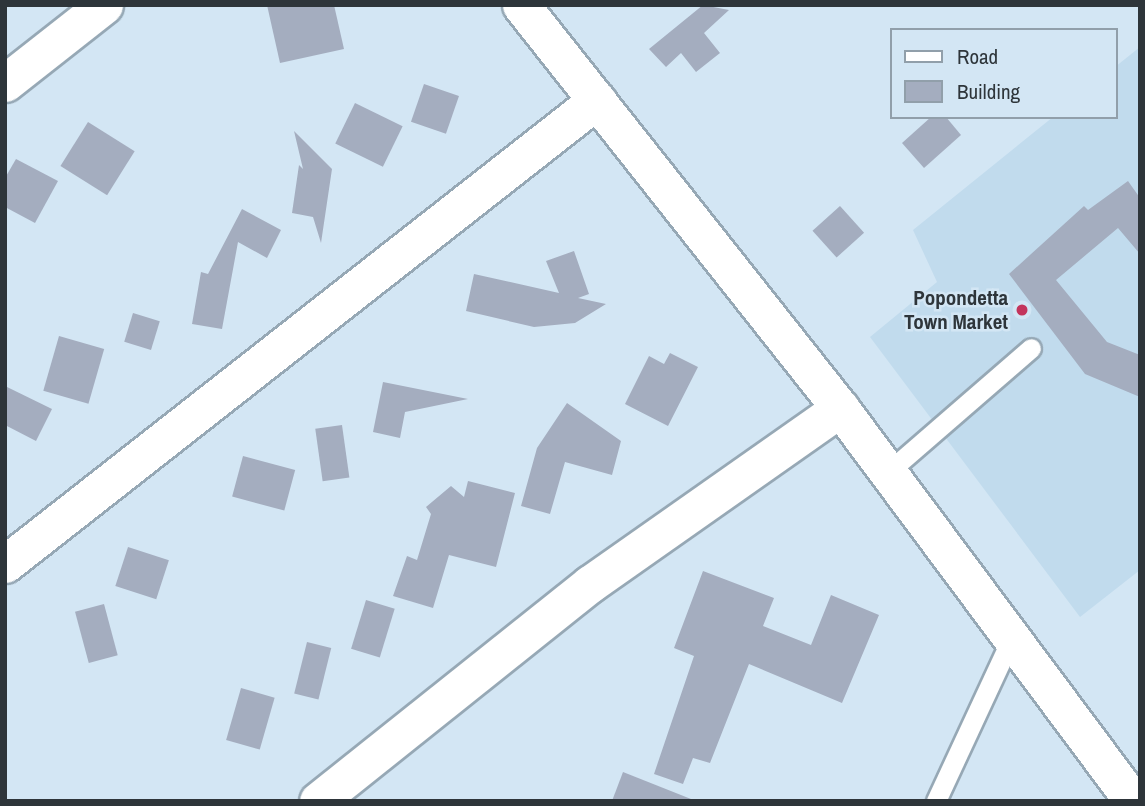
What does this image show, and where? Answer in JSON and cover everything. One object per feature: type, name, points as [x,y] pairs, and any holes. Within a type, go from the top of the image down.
[{"type":"street","points":[[5,83],[104,5]]},
{"type":"street","points":[[539,11],[597,100],[840,408],[1133,801]]},
{"type":"street","points":[[5,564],[597,100]]},
{"type":"street","points":[[318,801],[590,584],[840,408]]},
{"type":"lane","points":[[888,472],[1031,348]]},
{"type":"lane","points":[[936,801],[1012,637]]},
{"type":"shaded area","name":"Popondetta Town Market","points":[[1140,47],[1140,570],[1080,617],[870,337],[937,282],[913,230],[1051,119],[1117,119],[1117,65]]},
{"type":"building","points":[[267,5],[334,5],[344,49],[280,63]]},
{"type":"building","points":[[703,5],[729,10],[704,33],[720,53],[696,72],[681,53],[666,67],[649,49]]},
{"type":"building","points":[[424,84],[459,96],[446,134],[411,122]]},
{"type":"building","points":[[355,103],[403,126],[383,167],[335,143]]},
{"type":"building","points":[[929,119],[948,119],[961,135],[924,168],[902,143]]},
{"type":"building","points":[[88,122],[135,151],[107,195],[60,166]]},
{"type":"building","points":[[294,131],[332,169],[321,243],[313,217],[292,213],[299,165],[303,169]]},
{"type":"building","points":[[16,159],[58,181],[35,223],[5,207],[5,178]]},
{"type":"building","points":[[1128,181],[1140,198],[1140,254],[1118,228],[1056,280],[1107,342],[1140,355],[1140,397],[1085,374],[1009,274],[1084,206],[1088,210]]},
{"type":"building","points":[[840,206],[864,233],[837,258],[813,231]]},
{"type":"building","points":[[242,209],[281,230],[267,258],[238,242],[222,329],[192,324],[201,272],[208,274]]},
{"type":"building","points":[[574,251],[589,294],[578,298],[606,304],[575,323],[534,327],[466,311],[474,274],[559,293],[546,261]]},
{"type":"building","points":[[133,313],[160,321],[151,350],[124,342]]},
{"type":"building","points":[[59,336],[104,349],[88,404],[43,391]]},
{"type":"building","points":[[670,353],[698,367],[668,426],[625,404],[649,356],[664,364]]},
{"type":"building","points":[[383,382],[468,399],[405,412],[400,438],[373,432]]},
{"type":"building","points":[[5,386],[52,409],[36,441],[5,425]]},
{"type":"building","points":[[567,403],[621,441],[612,475],[565,462],[550,514],[521,506],[537,448]]},
{"type":"building","points":[[342,425],[349,477],[323,481],[315,429]]},
{"type":"building","points":[[243,456],[295,470],[284,511],[232,497]]},
{"type":"building","points":[[468,481],[515,493],[496,567],[449,555],[433,608],[393,596],[407,556],[417,560],[431,514],[426,507],[451,486],[464,497]]},
{"type":"building","points":[[128,547],[169,560],[156,599],[115,586]]},
{"type":"building","points":[[703,571],[774,598],[763,626],[811,645],[831,595],[879,615],[842,703],[749,664],[710,763],[693,758],[683,784],[654,774],[694,656],[674,648]]},
{"type":"building","points":[[366,600],[395,609],[380,658],[351,649]]},
{"type":"building","points":[[104,604],[118,655],[89,663],[75,612]]},
{"type":"building","points":[[307,642],[331,648],[318,699],[294,693]]},
{"type":"building","points":[[241,688],[275,698],[260,750],[226,740]]},
{"type":"building","points":[[623,772],[691,799],[691,801],[612,801]]},
{"type":"place","name":"Popondetta Town Market","points":[[1022,310]]}]
